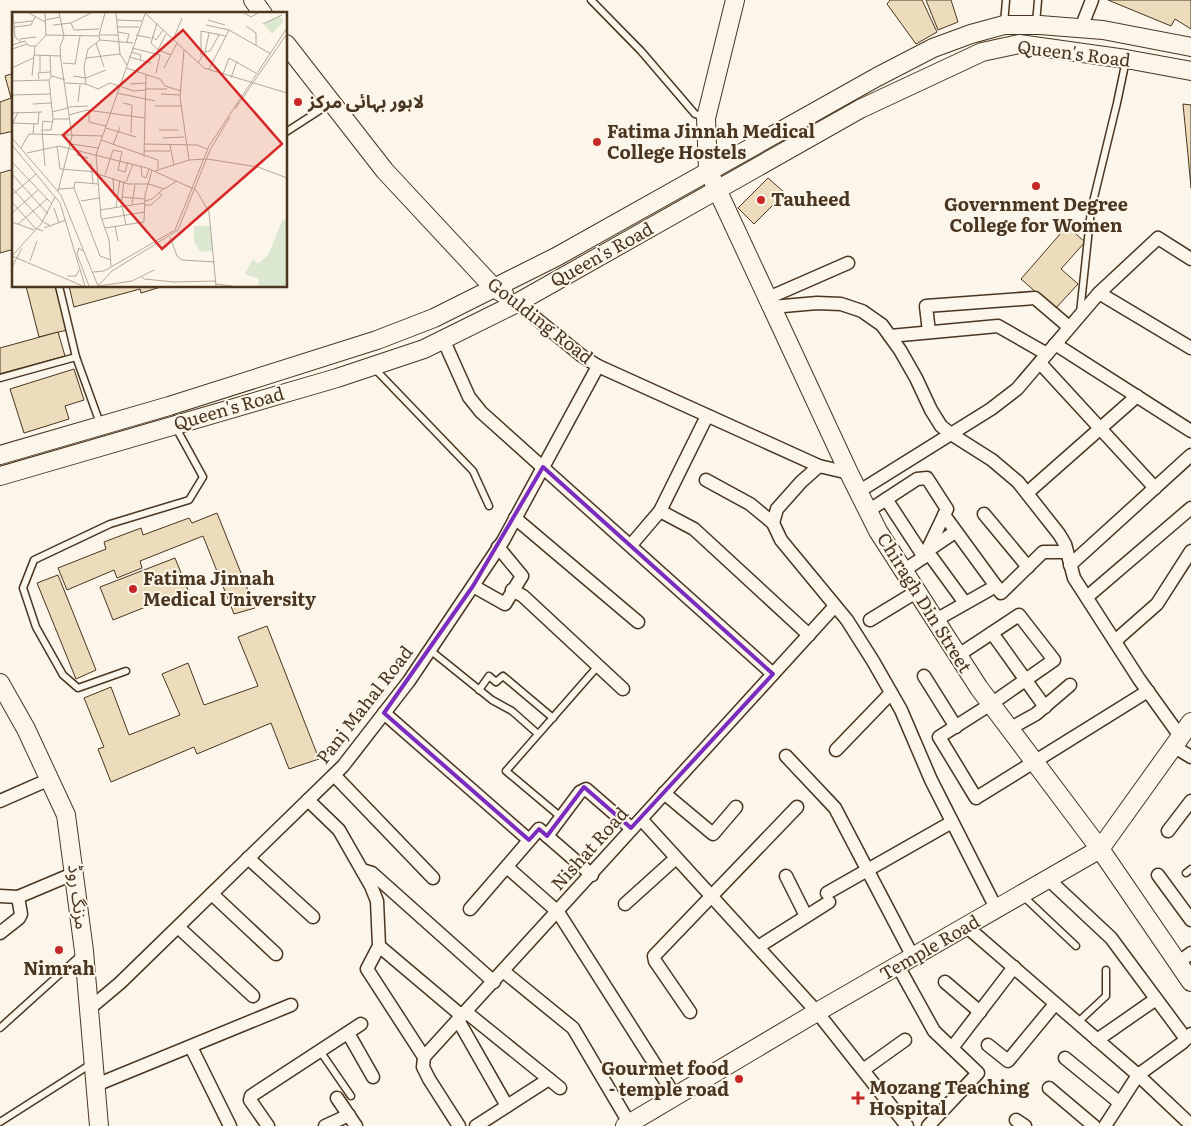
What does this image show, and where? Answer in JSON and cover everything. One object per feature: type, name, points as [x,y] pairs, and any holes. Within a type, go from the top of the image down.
[{"type":"main road","points":[[252,0],[261,12]]},
{"type":"main road","points":[[708,170],[706,118],[735,0]]},
{"type":"main road","name":"Queen's Road","points":[[0,455],[169,406],[377,340],[434,318],[556,257],[708,170],[877,77],[933,48],[972,34],[1004,25],[1036,25],[1103,30],[1191,47]]},
{"type":"main road","name":"Queen's Road","points":[[0,476],[337,378],[424,349],[517,303],[860,109],[982,52],[1018,44],[1126,59],[1191,71]]},
{"type":"main road","name":"Goulding Road","points":[[288,47],[385,171],[494,288],[517,303]]},
{"type":"main road","name":"Chiragh Din Street","points":[[708,170],[849,473],[878,531],[934,621],[991,704],[1184,958],[1191,982]]},
{"type":"main road","name":"مزنگ روڈ","points":[[0,683],[26,729],[66,815],[84,951],[96,1085],[96,1125]]},
{"type":"main road","name":"Temple Road","points":[[629,1125],[817,1012],[1100,849],[1191,722]]},
{"type":"street","points":[[1081,28],[1092,0]]},
{"type":"street","points":[[858,492],[998,404],[1017,389],[1099,293],[1158,238],[1191,259]]},
{"type":"street","points":[[770,302],[848,263]]},
{"type":"street","points":[[1099,293],[1191,348]]},
{"type":"street","points":[[929,332],[926,306],[1035,298],[1069,327]]},
{"type":"street","points":[[770,302],[841,304],[862,311],[882,325],[916,378],[941,426],[992,460],[1018,482],[1059,534],[1065,544],[1074,578],[1148,691],[1176,741],[1191,757]]},
{"type":"street","name":"Goulding Road","points":[[517,303],[582,356],[598,366],[819,466],[849,473]]},
{"type":"street","points":[[890,336],[998,326],[1043,358],[1100,429],[1155,488]]},
{"type":"street","points":[[443,339],[469,397],[481,412],[773,674]]},
{"type":"street","points":[[1055,344],[1191,432]]},
{"type":"street","name":"Panj Mahal Road","points":[[89,1009],[120,983],[343,766],[409,681],[498,547],[598,366]]},
{"type":"street","points":[[1027,494],[1137,396]]},
{"type":"street","points":[[630,545],[660,511],[707,416]]},
{"type":"street","points":[[1070,566],[1191,455]]},
{"type":"street","points":[[773,523],[777,509],[801,482],[819,466]]},
{"type":"street","points":[[868,511],[917,479],[927,478],[947,509],[925,554]]},
{"type":"street","points":[[706,480],[750,504],[773,523],[781,540],[847,620],[901,710],[931,780],[997,910]]},
{"type":"street","points":[[886,499],[925,554],[966,603]]},
{"type":"street","points":[[660,511],[694,529],[809,634]]},
{"type":"street","points":[[984,514],[1028,567]]},
{"type":"street","points":[[944,515],[1001,593],[1044,552],[1067,552]]},
{"type":"street","points":[[1087,597],[1188,515]]},
{"type":"street","points":[[515,518],[638,622]]},
{"type":"street","points":[[903,571],[955,532]]},
{"type":"street","points":[[473,586],[505,604],[522,576],[498,547]]},
{"type":"street","points":[[1115,641],[1158,604],[1191,551]]},
{"type":"street","points":[[934,621],[996,586]]},
{"type":"street","points":[[512,590],[523,596],[623,689]]},
{"type":"street","points":[[870,620],[916,592]]},
{"type":"street","name":"Nishat Road","points":[[424,1057],[592,875],[631,828],[835,606]]},
{"type":"street","points":[[957,656],[1019,615],[1054,660],[991,704],[939,737],[976,798],[1148,691]]},
{"type":"street","points":[[992,633],[1045,707]]},
{"type":"street","points":[[924,676],[956,727]]},
{"type":"street","points":[[1009,729],[1036,714],[1070,685]]},
{"type":"street","points":[[836,750],[891,693]]},
{"type":"street","points":[[384,713],[529,840]]},
{"type":"street","points":[[786,756],[834,808],[868,870],[934,1031],[978,1073],[928,1126]]},
{"type":"street","points":[[334,775],[433,878]]},
{"type":"street","points":[[0,801],[50,779]]},
{"type":"street","points":[[547,836],[580,792],[586,789],[631,828]]},
{"type":"street","points":[[664,793],[713,834],[736,808]]},
{"type":"street","points":[[308,800],[339,830],[377,901],[380,946],[367,969],[424,1057],[423,1067],[429,1079],[459,1126]]},
{"type":"street","points":[[1168,831],[1191,801]]},
{"type":"street","points":[[690,1012],[655,961],[654,956],[797,807]]},
{"type":"street","points":[[641,819],[817,1012],[907,1126]]},
{"type":"street","points":[[758,947],[806,916],[868,870],[952,822]]},
{"type":"street","points":[[470,908],[539,829],[592,875]]},
{"type":"street","points":[[248,858],[313,917]]},
{"type":"street","points":[[625,904],[676,858]]},
{"type":"street","points":[[507,867],[558,912],[675,1096]]},
{"type":"street","points":[[362,870],[372,873],[494,982]]},
{"type":"street","points":[[0,896],[18,897],[75,874]]},
{"type":"street","points":[[1158,875],[1191,920]]},
{"type":"street","points":[[786,876],[806,916]]},
{"type":"street","points":[[1048,880],[1111,938],[1156,999],[1188,1037],[1138,1075],[1105,1126]]},
{"type":"street","points":[[212,894],[276,954]]},
{"type":"street","points":[[0,933],[19,918],[21,914],[18,897]]},
{"type":"street","points":[[178,927],[253,996]]},
{"type":"street","points":[[967,927],[1138,1075],[1191,1125]]},
{"type":"street","points":[[380,946],[462,1016],[560,1088]]},
{"type":"street","points":[[952,1048],[1014,967]]},
{"type":"street","points":[[503,972],[572,1028],[629,1125]]},
{"type":"street","points":[[945,982],[980,1012]]},
{"type":"street","points":[[1097,1040],[1156,999]]},
{"type":"street","points":[[96,1085],[291,1004]]},
{"type":"street","points":[[988,1045],[1008,1061],[1056,1004]]},
{"type":"street","points":[[462,1016],[507,1106]]},
{"type":"street","points":[[268,1126],[250,1100],[251,1096],[362,1024]]},
{"type":"street","points":[[348,1033],[373,1077]]},
{"type":"street","points":[[863,1070],[905,1040]]},
{"type":"street","points":[[191,1047],[230,1126]]},
{"type":"street","points":[[1064,1058],[1120,1103]]},
{"type":"street","points":[[476,1126],[549,1079]]},
{"type":"street","points":[[1049,1088],[1094,1126]]},
{"type":"street","points":[[337,1098],[356,1126]]},
{"type":"street","points":[[325,1126],[348,1115]]},
{"type":"lane","points":[[591,0],[641,51],[695,114],[706,118]]},
{"type":"lane","points":[[1004,25],[1006,0]]},
{"type":"lane","points":[[1036,25],[1038,0]]},
{"type":"lane","points":[[1079,316],[1091,210],[1118,103],[1126,59]]},
{"type":"lane","points":[[288,131],[331,103]]},
{"type":"lane","points":[[59,288],[76,357],[101,426]]},
{"type":"lane","points":[[0,378],[76,357]]},
{"type":"lane","points":[[373,366],[473,471],[489,506]]},
{"type":"lane","points":[[126,671],[78,688],[63,675],[36,627],[23,588],[34,560],[110,524],[189,500],[203,477],[174,425]]},
{"type":"lane","points":[[430,650],[492,700],[512,711],[538,734]]},
{"type":"lane","points":[[562,818],[506,771],[598,666]]},
{"type":"lane","points":[[479,690],[489,676],[496,682],[503,676],[553,718]]},
{"type":"lane","points":[[1022,895],[1076,946]]},
{"type":"lane","points":[[0,1028],[84,951]]},
{"type":"lane","points":[[1077,1023],[1106,996],[1106,970]]},
{"type":"lane","points":[[320,1051],[351,1096]]},
{"type":"lane","points":[[0,1122],[94,1062]]},
{"type":"highlighted area","points":[[543,467],[773,674],[631,828],[584,787],[547,836],[539,829],[529,840],[384,713],[473,586]]},
{"type":"building","points":[[890,0],[922,0],[937,32],[916,44],[887,4]]},
{"type":"building","points":[[926,0],[951,0],[958,22],[938,30]]},
{"type":"building","points":[[1108,0],[1191,0],[1191,29],[1175,19],[1171,26]]},
{"type":"building","points":[[12,74],[12,131],[0,134],[0,102],[11,98],[5,76]]},
{"type":"building","points":[[1183,104],[1191,105],[1191,188],[1188,155]]},
{"type":"building","points":[[12,170],[12,250],[0,253],[0,173]]},
{"type":"building","name":"Tauheed","points":[[768,178],[785,193],[754,224],[738,208]]},
{"type":"building","points":[[1067,226],[1085,242],[1061,269],[1078,284],[1055,309],[1021,279]]},
{"type":"building","points":[[27,288],[56,288],[67,330],[39,337]]},
{"type":"building","points":[[69,288],[157,288],[141,293],[140,289],[74,307]]},
{"type":"building","points":[[58,332],[65,356],[0,374],[0,348]]},
{"type":"building","points":[[74,369],[84,400],[65,406],[69,419],[24,433],[10,389]]},
{"type":"building","points":[[217,513],[255,608],[234,614],[203,536],[140,561],[142,568],[117,578],[114,570],[67,590],[58,568],[106,549],[104,542],[141,528],[143,535],[189,518],[192,523]]},
{"type":"building","points":[[175,558],[188,590],[113,620],[100,587]]},
{"type":"building","points":[[58,575],[96,670],[76,679],[37,583]]},
{"type":"building","points":[[267,626],[319,759],[289,769],[271,723],[197,754],[194,747],[111,782],[98,749],[104,747],[84,698],[111,687],[129,735],[180,715],[162,674],[188,663],[204,705],[258,686],[238,637]]},
{"type":"place","name":"لاہور بہائی مرکز","points":[[298,102]]},
{"type":"place","name":"Fatima Jinnah Medical College Hostels","points":[[597,142]]},
{"type":"place","name":"Government Degree College for Women","points":[[1036,186]]},
{"type":"place","name":"Tauheed","points":[[761,200]]},
{"type":"place","name":"Fatima Jinnah Medical University","points":[[133,589]]},
{"type":"place","name":"Nimrah","points":[[59,950]]},
{"type":"place","name":"Gourmet food - temple road","points":[[739,1079]]},
{"type":"place","name":"Mozang Teaching Hospital","points":[[858,1098]]}]
